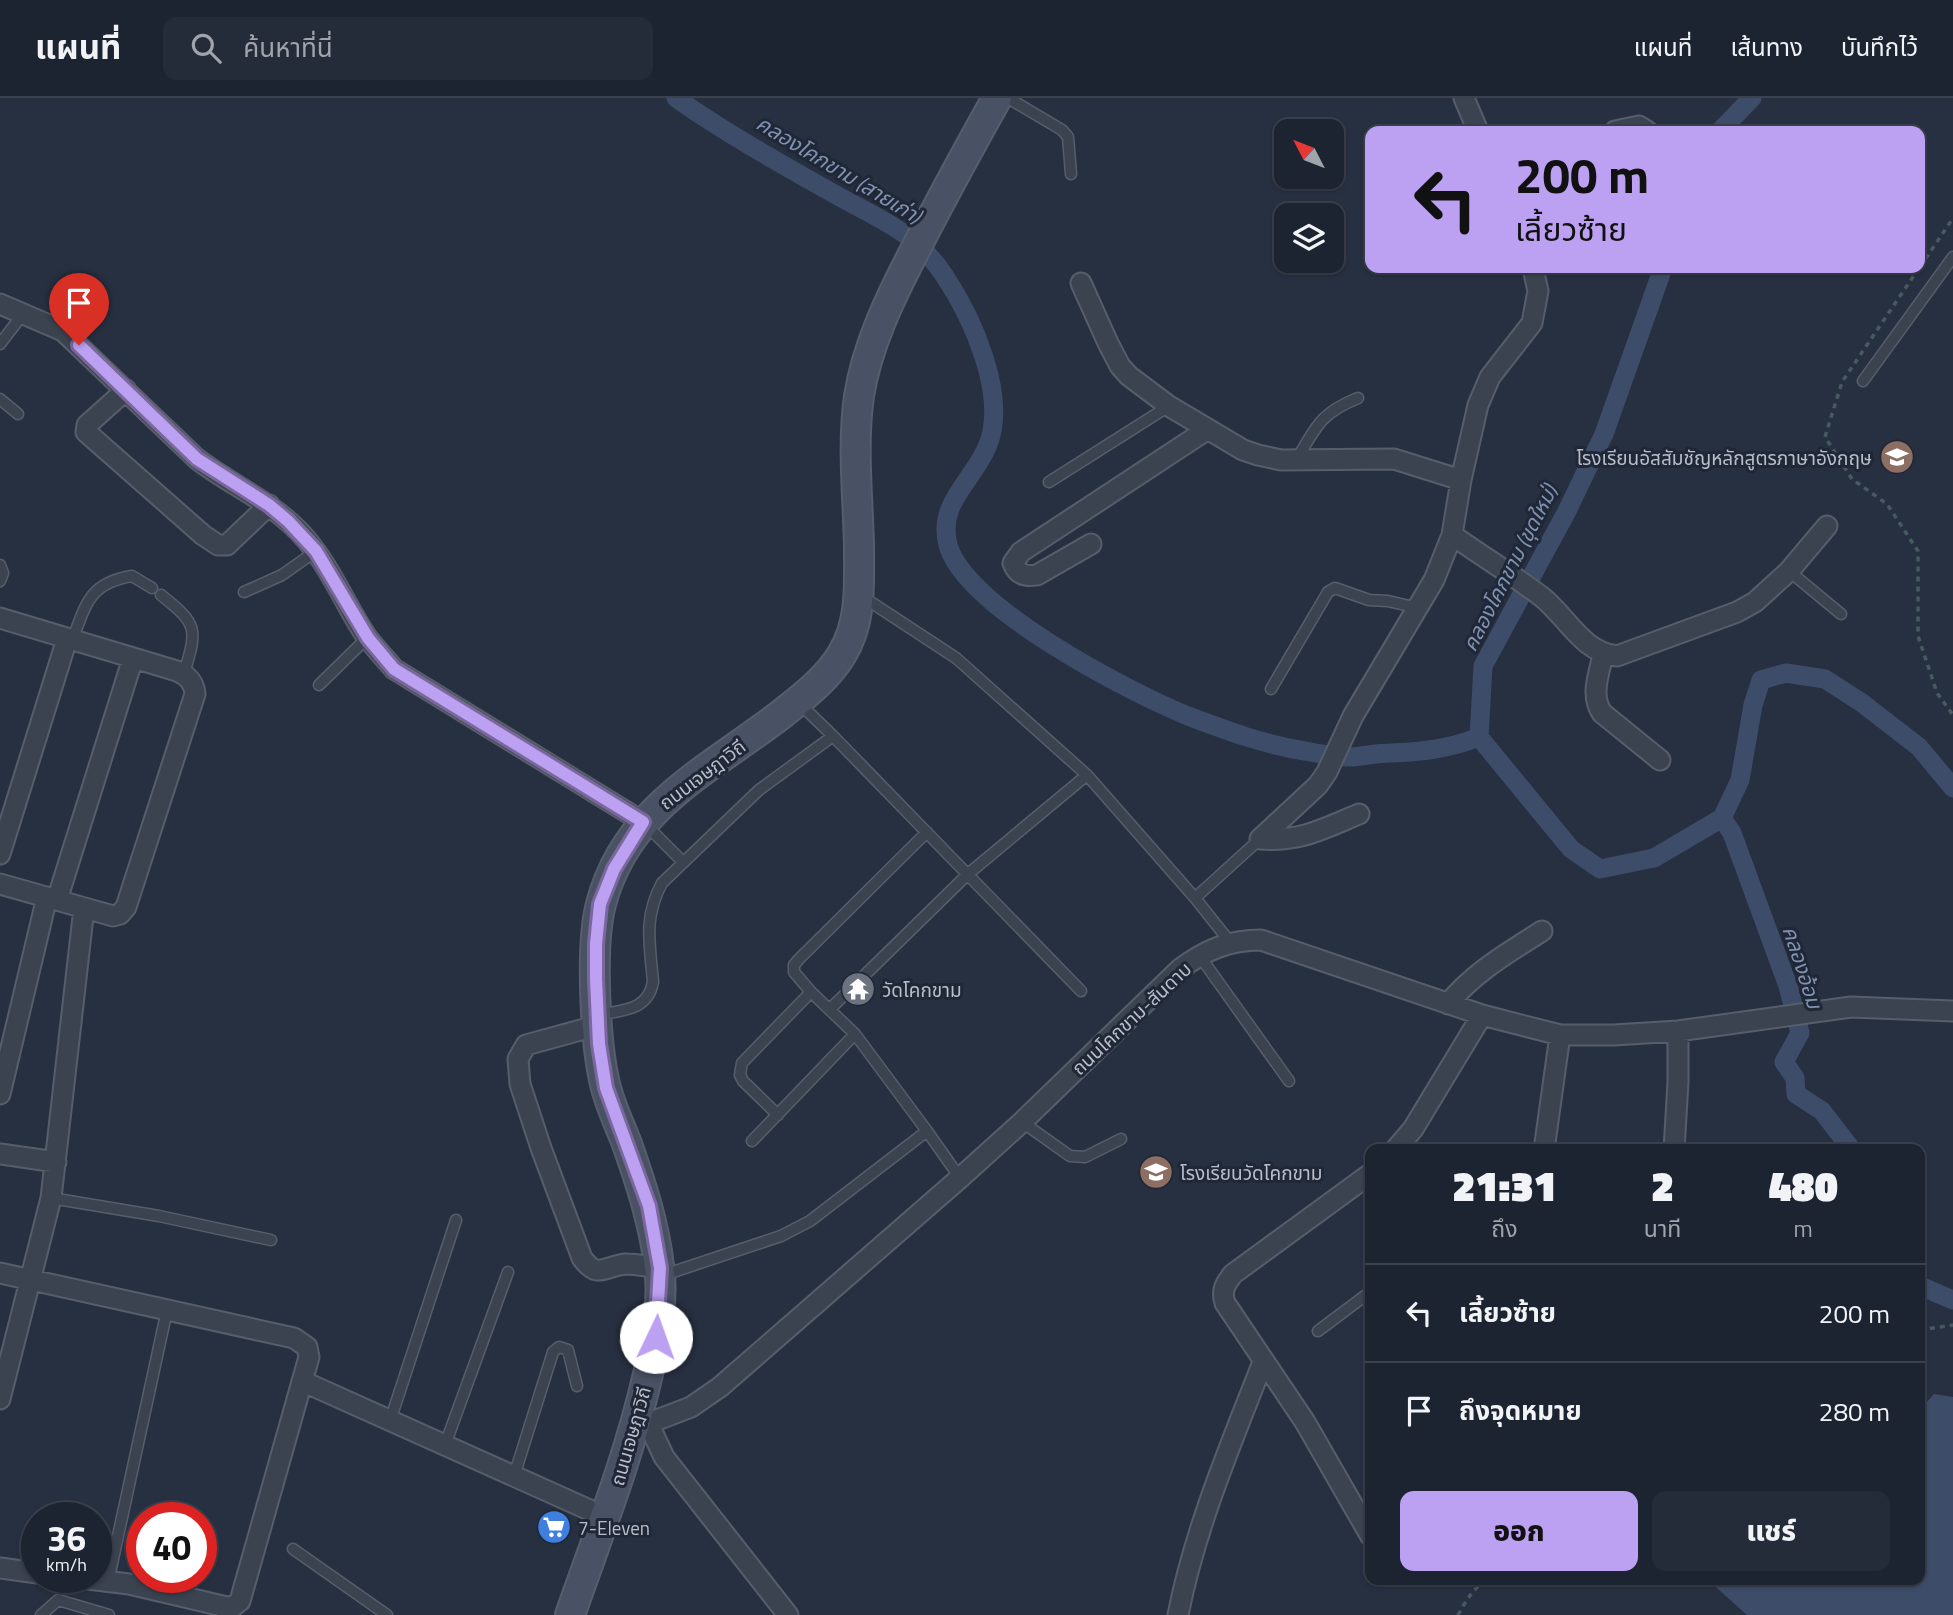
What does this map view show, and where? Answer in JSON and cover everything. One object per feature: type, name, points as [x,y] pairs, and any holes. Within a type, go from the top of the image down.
[{"type":"street","name":"ถนนเจษฎาวิถี","points":[[570,1615],[605,1517],[642,1427],[656,1337],[660,1272],[649,1206],[606,1088],[598,1020],[596,944],[600,904],[614,869],[643,822],[688,779],[754,736],[797,702],[830,671],[844,652],[855,626],[859,595],[856,470],[859,393],[873,344],[892,296],[945,191],[997,98]]},
{"type":"street","points":[[1464,98],[1476,126]]},
{"type":"street","points":[[1260,839],[1318,785],[1327,772],[1353,716],[1434,580],[1452,535],[1478,405],[1490,377],[1532,323],[1538,291],[1533,273]]},
{"type":"street","points":[[1081,283],[1120,366],[1129,376],[1170,406],[1242,450],[1281,460],[1394,459],[1461,480]]},
{"type":"street","points":[[0,304],[63,331],[197,459],[269,505],[288,521],[316,551],[368,638],[394,669],[643,822]]},
{"type":"street","points":[[126,390],[87,425],[86,432],[203,536],[218,545],[227,545],[269,505]]},
{"type":"street","points":[[1091,544],[1037,576],[1021,574],[1013,563],[1021,552],[1208,429]]},
{"type":"street","points":[[1452,535],[1544,599],[1591,648],[1617,656],[1737,612],[1755,602],[1789,571],[1827,526]]},
{"type":"street","points":[[0,884],[113,916],[120,914],[126,907],[195,694],[195,686],[184,674],[69,640],[2,624]]},
{"type":"street","points":[[0,854],[69,640]]},
{"type":"street","points":[[1604,654],[1595,694],[1597,705],[1602,713],[1660,760]]},
{"type":"street","points":[[0,1094],[52,899],[133,659]]},
{"type":"street","points":[[1260,839],[1283,841],[1311,834],[1359,814]]},
{"type":"street","points":[[0,1399],[51,1198],[84,908]]},
{"type":"street","points":[[1448,1004],[1479,971],[1542,931]]},
{"type":"street","name":"ถนนโคกขาม-สันดาบ","points":[[642,1427],[691,1407],[720,1387],[1022,1122],[1180,969],[1199,955],[1230,942],[1261,940],[1482,1015],[1560,1035],[1678,1031],[1851,1007],[1953,1011]]},
{"type":"street","points":[[1400,1144],[1413,1129],[1482,1015]]},
{"type":"street","points":[[598,1020],[526,1045],[518,1059],[520,1084],[582,1258],[589,1268],[597,1271],[625,1264],[660,1272]]},
{"type":"street","points":[[1674,1144],[1678,1031]]},
{"type":"street","points":[[1545,1144],[1560,1035]]},
{"type":"street","points":[[0,1154],[56,1162]]},
{"type":"street","points":[[1365,1178],[1233,1274],[1225,1284],[1223,1294],[1225,1303],[1305,1422],[1365,1526]]},
{"type":"street","points":[[0,1273],[294,1338],[307,1347],[309,1357],[240,1601],[231,1608],[112,1583]]},
{"type":"street","points":[[1178,1615],[1186,1572],[1263,1362]]},
{"type":"street","points":[[302,1381],[605,1517]]},
{"type":"street","points":[[642,1427],[788,1615]]},
{"type":"street","points":[[0,1568],[21,1571]]},
{"type":"lane","points":[[1008,98],[1062,130],[1068,137],[1071,174]]},
{"type":"lane","points":[[1863,382],[1953,257]]},
{"type":"lane","points":[[0,344],[23,314]]},
{"type":"lane","points":[[1297,459],[1324,416],[1336,407],[1358,398]]},
{"type":"lane","points":[[0,399],[18,414]]},
{"type":"lane","points":[[1049,482],[1170,406]]},
{"type":"lane","points":[[244,592],[282,575],[316,551]]},
{"type":"lane","points":[[0,565],[0,581]]},
{"type":"lane","points":[[1789,571],[1841,614]]},
{"type":"lane","points":[[69,640],[94,591],[109,582],[132,576],[152,588]]},
{"type":"lane","points":[[1270,689],[1328,592],[1335,588],[1369,600],[1418,608]]},
{"type":"lane","points":[[161,595],[184,613],[192,626],[194,640],[184,674]]},
{"type":"lane","points":[[859,595],[956,658],[1087,775],[1230,942]]},
{"type":"lane","points":[[319,685],[368,638]]},
{"type":"lane","points":[[797,702],[1081,991]]},
{"type":"lane","points":[[598,1020],[638,1007],[646,1001],[651,992],[653,982],[649,920],[652,900],[662,883],[759,790],[833,736]]},
{"type":"lane","points":[[830,1009],[968,874],[1087,775]]},
{"type":"lane","points":[[643,822],[682,861]]},
{"type":"lane","points":[[927,832],[794,965],[794,972],[855,1034],[960,1178]]},
{"type":"lane","points":[[1195,898],[1260,839]]},
{"type":"lane","points":[[1199,955],[1289,1081]]},
{"type":"lane","points":[[778,1115],[743,1081],[740,1069],[742,1063],[811,992]]},
{"type":"lane","points":[[752,1141],[855,1034]]},
{"type":"lane","points":[[1022,1122],[1070,1156],[1085,1157],[1121,1139]]},
{"type":"lane","points":[[660,1272],[781,1236],[810,1221],[927,1130]]},
{"type":"lane","points":[[51,1198],[159,1216],[271,1240]]},
{"type":"lane","points":[[390,1421],[456,1220]]},
{"type":"lane","points":[[445,1445],[508,1272]]},
{"type":"lane","points":[[1318,1331],[1365,1296]]},
{"type":"lane","points":[[112,1564],[167,1310]]},
{"type":"lane","points":[[514,1476],[553,1352],[559,1347],[568,1350],[577,1385]]},
{"type":"lane","points":[[292,1549],[387,1615]]},
{"type":"lane","points":[[41,1615],[58,1600],[109,1615]]},
{"type":"path","points":[[1925,260],[1953,218]]},
{"type":"path","points":[[1916,273],[1842,382],[1825,438],[1852,479],[1887,504],[1918,551],[1918,636],[1937,693],[1953,715]]},
{"type":"path","points":[[1925,1329],[1953,1325]]},
{"type":"path","points":[[1458,1615],[1479,1585]]},
{"type":"water","points":[[1934,1394],[1953,1397],[1953,1615],[1747,1615],[1714,1585],[1925,1585],[1925,1404]]},
{"type":"waterway","name":"คลองโคกขาม (สายเก่า)","points":[[676,98],[755,149],[896,228],[921,248],[944,275],[976,335],[994,405],[993,427],[987,447],[958,493],[947,517],[948,545],[961,569],[984,594],[1016,620],[1091,668],[1161,704],[1216,727],[1275,745],[1353,757],[1435,749],[1479,737]]},
{"type":"waterway","name":"คลองโคกขาม (ขุดใหม่)","points":[[1725,126],[1752,98]]},
{"type":"waterway","name":"คลองโคกขาม (ขุดใหม่)","points":[[1479,737],[1483,666],[1566,513],[1604,434],[1661,273]]},
{"type":"waterway","name":"คลองโคกขาม (สายเก่า)","points":[[1479,737],[1571,849],[1600,869],[1654,858],[1722,818],[1740,780],[1753,705],[1761,680],[1786,673],[1825,679],[1862,703],[1919,747],[1953,788]]},
{"type":"waterway","name":"คลองอ้อม","points":[[1722,818],[1732,833],[1788,986],[1800,1033],[1784,1062],[1795,1078],[1796,1094],[1822,1111],[1847,1144]]},
{"type":"waterway","name":"คลองอ้อม","points":[[1925,1288],[1953,1300]]},
{"type":"place","name":"โรงเรียนอัสสัมชัญหลักสูตรภาษาอังกฤษ","points":[[1897,457]]},
{"type":"place","name":"วัดโคกขาม","points":[[858,989]]},
{"type":"place","name":"โรงเรียนวัดโคกขาม","points":[[1156,1172]]},
{"type":"place","name":"7-Eleven","points":[[554,1527]]},
{"type":"route","points":[[79,345],[197,459],[251,492],[288,521],[316,551],[368,638],[394,669],[643,822],[614,869],[600,904],[596,979],[599,1044],[606,1088],[649,1206],[660,1268],[656,1337]]}]
